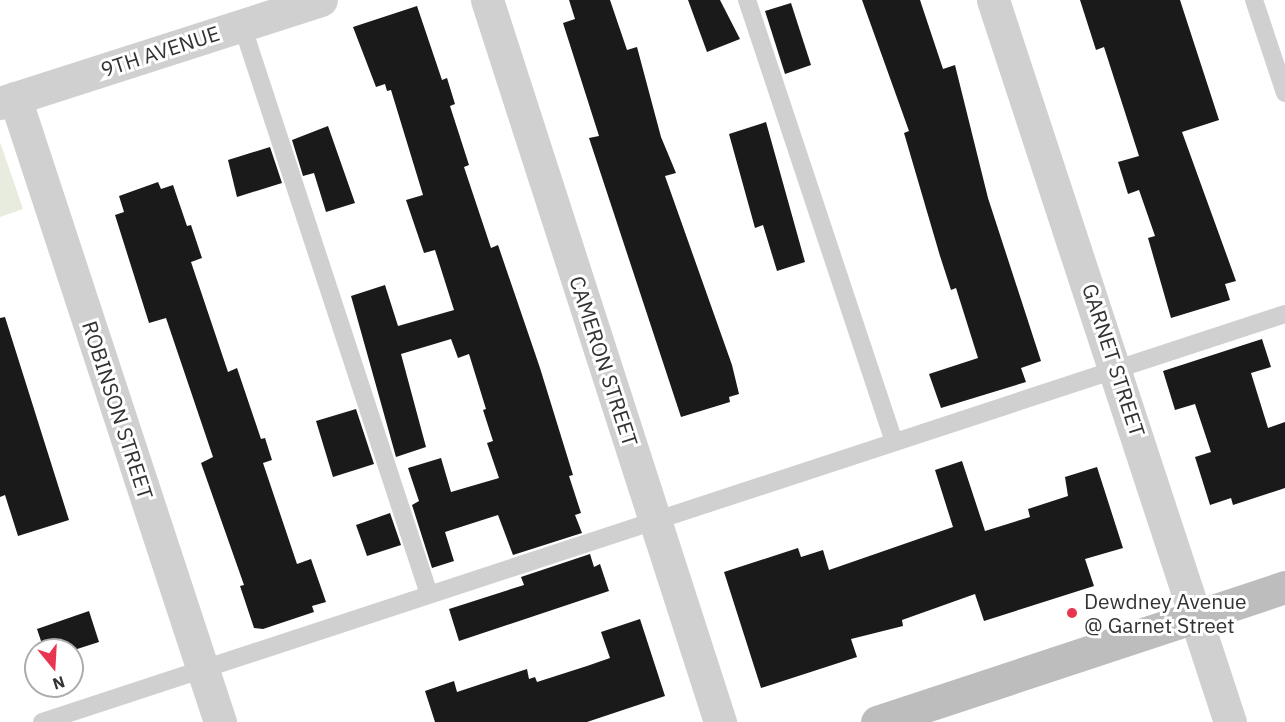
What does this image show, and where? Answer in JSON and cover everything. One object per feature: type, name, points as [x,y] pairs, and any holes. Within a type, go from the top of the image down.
[{"type":"main road","points":[[877,722],[1285,587]]},
{"type":"street","name":"9TH AVENUE","points":[[8,100],[321,0]]},
{"type":"street","name":"CAMERON STREET","points":[[487,0],[720,722]]},
{"type":"street","name":"GARNET STREET","points":[[993,0],[1117,368],[1230,722]]},
{"type":"street","name":"ROBINSON STREET","points":[[8,100],[220,722]]},
{"type":"lane","points":[[747,0],[894,442]]},
{"type":"lane","points":[[1254,0],[1285,93]]},
{"type":"lane","points":[[242,25],[429,594]]},
{"type":"lane","points":[[42,722],[429,594],[656,523],[894,442],[1285,314]]},
{"type":"shaded area","points":[[0,142],[23,209],[0,217]]},
{"type":"building","points":[[569,0],[610,0],[627,50],[637,47],[661,137],[676,173],[665,176],[732,365],[739,394],[729,397],[730,402],[681,417],[589,138],[599,136],[563,23],[575,19]]},
{"type":"building","points":[[688,0],[720,0],[740,39],[707,52]]},
{"type":"building","points":[[862,0],[920,0],[943,69],[955,65],[988,198],[1041,361],[1021,368],[1026,382],[941,408],[929,374],[978,358],[956,288],[951,290],[904,133],[909,131]]},
{"type":"building","points":[[1080,0],[1180,0],[1219,120],[1182,132],[1236,281],[1225,284],[1230,300],[1171,318],[1148,238],[1155,236],[1139,190],[1128,194],[1118,162],[1139,156],[1104,47],[1096,50]]},
{"type":"building","points":[[791,3],[811,65],[785,74],[765,11]]},
{"type":"building","points":[[417,6],[442,80],[447,78],[455,104],[450,106],[469,165],[464,167],[491,248],[498,245],[540,368],[573,475],[569,476],[581,513],[575,515],[582,533],[513,555],[498,515],[445,532],[454,561],[432,568],[412,505],[419,501],[408,468],[441,458],[451,492],[499,478],[487,443],[493,441],[483,410],[486,409],[469,354],[458,358],[451,339],[401,354],[426,447],[396,457],[351,296],[385,285],[398,326],[454,310],[435,250],[424,253],[406,200],[423,195],[391,90],[387,91],[385,84],[376,87],[353,27]]},
{"type":"building","points":[[766,122],[805,262],[777,271],[763,225],[755,228],[729,134]]},
{"type":"building","points":[[328,126],[355,203],[326,212],[314,173],[303,176],[292,140]]},
{"type":"building","points":[[270,147],[282,183],[237,197],[228,160]]},
{"type":"building","points":[[158,182],[161,189],[173,185],[187,226],[191,225],[202,258],[191,262],[228,372],[237,368],[261,439],[265,438],[272,460],[263,463],[297,564],[311,559],[326,602],[312,606],[314,612],[263,629],[254,628],[240,586],[244,585],[201,463],[213,457],[166,318],[149,323],[115,215],[124,212],[119,196]]},
{"type":"building","points":[[5,317],[69,520],[18,536],[5,495],[0,497],[0,318]]},
{"type":"building","points":[[1262,339],[1271,367],[1251,373],[1268,428],[1285,422],[1285,488],[1233,505],[1231,498],[1210,505],[1195,457],[1211,452],[1195,404],[1175,410],[1163,371]]},
{"type":"building","points":[[356,409],[374,464],[333,477],[316,421]]},
{"type":"building","points":[[962,461],[985,531],[1030,517],[1028,509],[1068,496],[1065,477],[1097,467],[1123,548],[1085,559],[1094,586],[984,621],[975,594],[902,620],[903,626],[851,639],[857,657],[761,688],[724,572],[798,548],[801,557],[823,550],[829,570],[953,527],[935,470]]},
{"type":"building","points":[[390,513],[401,545],[367,556],[356,525]]},
{"type":"building","points":[[590,554],[594,567],[600,564],[609,591],[459,641],[449,609],[524,585],[521,577]]},
{"type":"building","points":[[89,611],[99,642],[84,647],[84,638],[40,638],[37,629]]},
{"type":"building","points":[[640,619],[665,696],[587,722],[435,722],[425,691],[454,681],[457,692],[527,669],[529,679],[535,677],[537,682],[587,666],[610,658],[601,632]]},
{"type":"place","name":"Dewdney Avenue @ Garnet Street","points":[[1072,613]]}]
